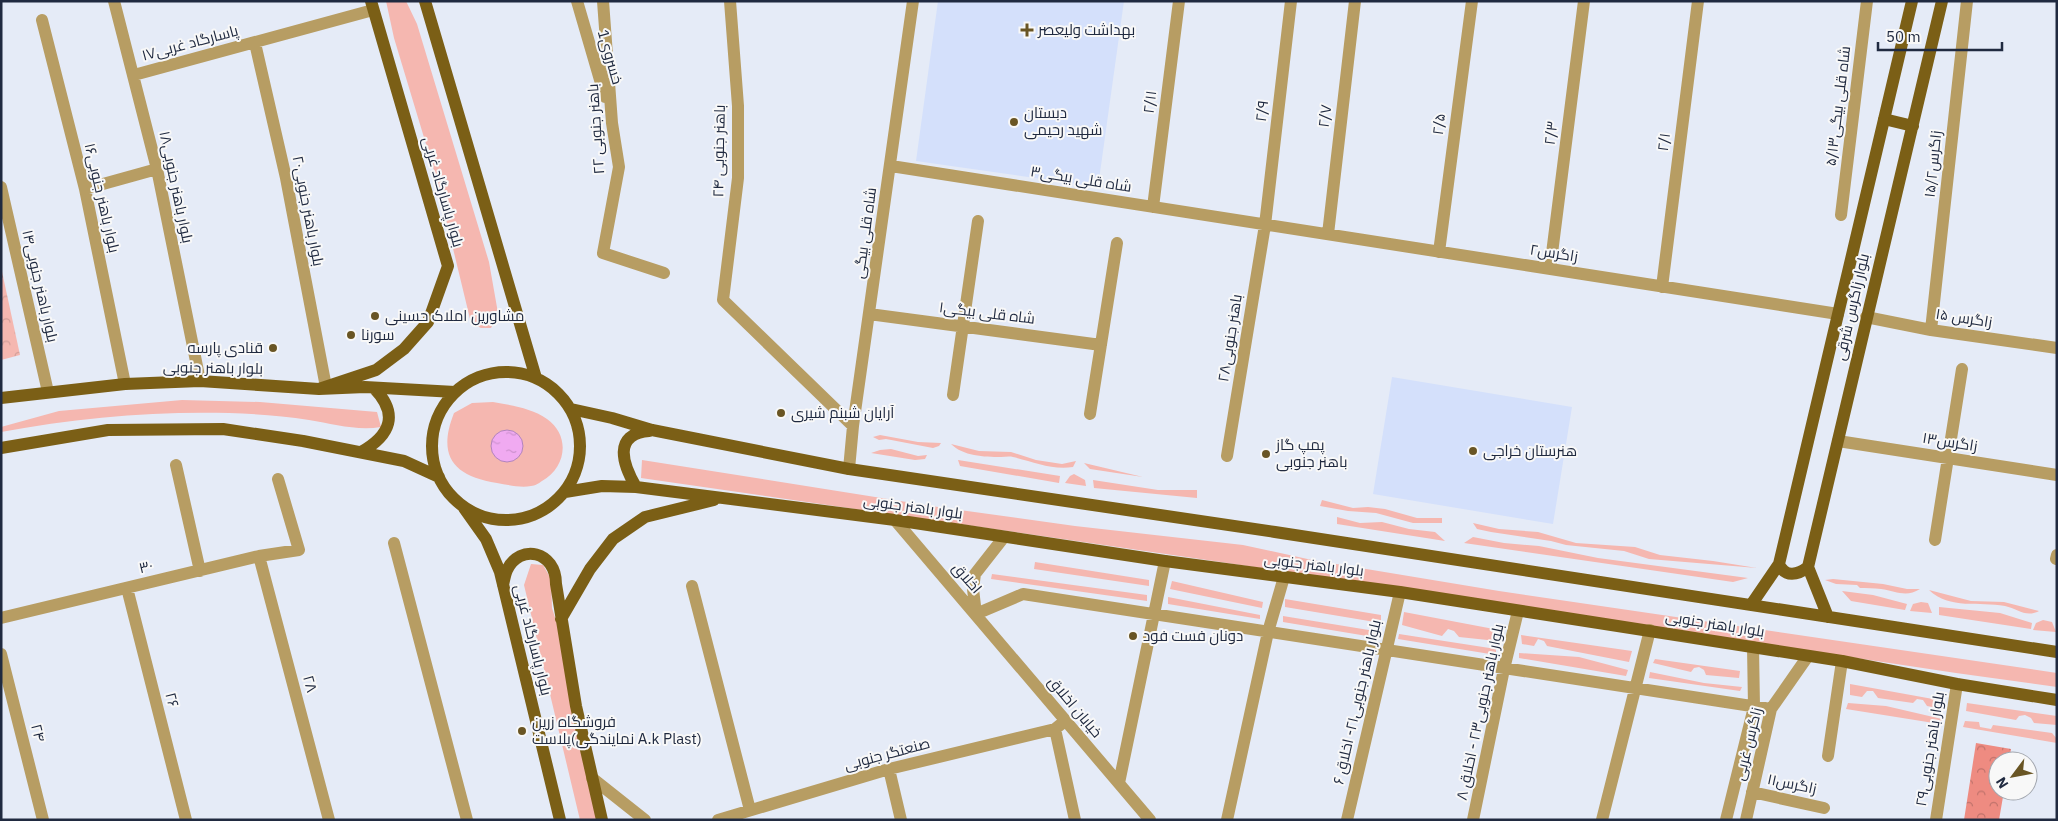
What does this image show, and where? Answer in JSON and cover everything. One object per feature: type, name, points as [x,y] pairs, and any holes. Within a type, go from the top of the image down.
[{"type":"main road","points":[[425,1],[536,378]]},
{"type":"main road","name":"بلوار زاگرس شرقی","points":[[1751,604],[1779,564],[1912,1]]},
{"type":"main road","name":"بلوار زاگرس شرقی","points":[[1808,567],[1942,1]]},
{"type":"main road","name":"بلوار پاسارگاد غربی","points":[[322,388],[376,370],[404,350],[428,322],[448,266],[372,6]]},
{"type":"main road","points":[[1884,119],[1913,126]]},
{"type":"main road","points":[[515,372],[536,378],[555,389],[571,409],[580,434],[580,450],[576,472],[564,492],[542,512],[522,519],[501,520],[481,516],[463,506],[449,493],[439,477],[433,459],[432,441],[436,423],[443,406],[455,392],[473,379],[493,373],[515,372]]},
{"type":"main road","name":"بلوار باهنر جنوبی","points":[[1,398],[125,384],[200,380],[322,388],[374,388],[455,392]]},
{"type":"main road","points":[[361,452],[376,444],[385,432],[390,414],[382,396],[374,388]]},
{"type":"main road","name":"بلوار باهنر جنوبی","points":[[571,409],[612,418],[652,430],[849,469],[1751,604],[1828,618],[2057,652]]},
{"type":"main road","points":[[1,448],[108,430],[223,429],[303,441],[404,460],[439,477]]},
{"type":"main road","points":[[636,487],[624,464],[623,451],[628,439],[639,432],[652,430]]},
{"type":"main road","name":"بلوار باهنر جنوبی","points":[[564,492],[602,486],[636,487],[895,520],[1165,561],[1400,592],[1650,630],[1842,661],[1957,684],[2057,700]]},
{"type":"main road","points":[[561,619],[590,569],[616,537],[645,517],[721,498]]},
{"type":"main road","name":"بلوار پاسارگاد غربی","points":[[463,506],[486,539],[500,572],[560,820]]},
{"type":"main road","name":"بلوار پاسارگاد غربی","points":[[503,586],[507,570],[517,559],[532,554],[541,555],[550,562],[556,573],[561,619],[576,706],[602,820]]},
{"type":"main road","points":[[1779,564],[1783,570],[1794,574],[1808,567],[1828,618]]},
{"type":"street","name":"۱۸بلوار باهنر جنوبی","points":[[114,1],[157,169],[200,380]]},
{"type":"street","name":"خسروى1","points":[[577,1],[612,123]]},
{"type":"street","name":"۲۲ باهنر جنوبی","points":[[603,1],[612,123],[618,167],[603,254],[664,273]]},
{"type":"street","name":"۲۴ باهنر جنوبی","points":[[730,1],[738,106],[738,178],[723,300],[853,426]]},
{"type":"street","name":"شاه قلی بیگی","points":[[849,469],[853,426],[913,1]]},
{"type":"street","name":"۲/۱۱","points":[[1152,207],[1179,1]]},
{"type":"street","name":"۲/۹","points":[[1265,225],[1291,1]]},
{"type":"street","name":"۲/۷","points":[[1328,234],[1355,1]]},
{"type":"street","name":"۲/۵","points":[[1439,252],[1472,1]]},
{"type":"street","name":"۲/۳","points":[[1550,269],[1584,1]]},
{"type":"street","name":"۲/۱","points":[[1662,287],[1698,1]]},
{"type":"street","name":"شاه قلی بیگی۵/۱۳","points":[[1840,215],[1867,1]]},
{"type":"street","name":"زاگرس۱۵/۲","points":[[1931,330],[1967,1]]},
{"type":"street","name":"۱۷پاسارگاد غربی","points":[[134,75],[255,43],[372,6]]},
{"type":"street","name":"بلوار باهنر جنوبی۱۶","points":[[42,20],[84,189],[125,384]]},
{"type":"street","name":"بلوار باهنر جنوبی۲۰","points":[[255,43],[286,178],[322,388]]},
{"type":"street","name":"شاه قلی بیگی۳","points":[[891,166],[1265,225]]},
{"type":"street","points":[[84,189],[157,169]]},
{"type":"street","name":"بلوار باهنر جنوبی۱۴","points":[[1,186],[48,392]]},
{"type":"street","points":[[953,395],[978,221]]},
{"type":"street","name":"زاگرس۲","points":[[1265,225],[1838,314]]},
{"type":"street","name":"باهنر جنوبی۲۸","points":[[1227,456],[1265,225]]},
{"type":"street","points":[[1090,414],[1117,243]]},
{"type":"street","name":"شاه قلی بیگی۱","points":[[869,314],[1101,345]]},
{"type":"street","name":"زاگرس ۱۵","points":[[1866,317],[1931,330],[2057,348]]},
{"type":"street","points":[[1935,540],[1962,369]]},
{"type":"street","name":"زاگرس۱۳","points":[[1838,441],[2057,475]]},
{"type":"street","points":[[176,465],[200,571]]},
{"type":"street","name":"۳۰","points":[[1,618],[259,556],[299,550],[278,479]]},
{"type":"street","name":"اخلاق","points":[[895,520],[976,614]]},
{"type":"street","name":"اخلاق","points":[[976,614],[973,589],[975,574],[1004,536]]},
{"type":"street","points":[[394,543],[467,820]]},
{"type":"street","points":[[2056,559],[2057,555]]},
{"type":"street","name":"۲۸","points":[[259,556],[329,820]]},
{"type":"street","points":[[1119,783],[1165,561]]},
{"type":"street","points":[[1227,820],[1268,632],[1284,577]]},
{"type":"street","points":[[692,586],[750,810]]},
{"type":"street","name":"۲۶","points":[[127,588],[186,820]]},
{"type":"street","name":"بلوار باهنر جنوبی۲۱- اخلاق ۶","points":[[1347,820],[1400,592]]},
{"type":"street","points":[[976,614],[1023,594],[1771,709]]},
{"type":"street","name":"بلوار باهنر جنوبی۲۳ - اخلاق ۸","points":[[1473,820],[1518,611]]},
{"type":"street","name":"خیابان اخلاق","points":[[976,614],[1060,725],[1119,783],[1150,820]]},
{"type":"street","points":[[1602,820],[1650,630]]},
{"type":"street","name":"زاگرس غربی","points":[[1726,820],[1754,707],[1753,647]]},
{"type":"street","name":"۲۴","points":[[1,654],[43,820]]},
{"type":"street","name":"زاگرس غربی","points":[[1746,820],[1771,709],[1808,656]]},
{"type":"street","points":[[1828,756],[1842,661]]},
{"type":"street","name":"بلوار باهنر جنوبی۲۹","points":[[1936,820],[1957,684]]},
{"type":"street","points":[[1060,725],[1075,820]]},
{"type":"street","name":"صنعتگر جنوبی","points":[[722,819],[889,769],[1060,725]]},
{"type":"street","points":[[889,769],[901,820]]},
{"type":"street","points":[[592,778],[645,820]]},
{"type":"street","name":"زاگرس۱۱","points":[[1752,792],[1824,808]]},
{"type":"shaded area","points":[[938,1],[1124,1],[1098,187],[916,161]]},
{"type":"shaded area","name":"هنرستان خراجی","points":[[1392,377],[1572,407],[1553,524],[1373,494]]},
{"type":"green space","points":[[386,1],[406,1],[417,24],[489,262],[498,313],[491,328],[481,328],[471,323],[435,174],[394,38]]},
{"type":"green space","points":[[1,267],[20,355],[1,360]]},
{"type":"green space","points":[[182,400],[260,402],[377,412],[381,427],[354,428],[269,415],[172,413],[115,416],[1,432],[1,427],[59,411]]},
{"type":"green space","points":[[493,402],[521,407],[535,412],[555,426],[560,434],[562,452],[560,460],[550,475],[537,484],[527,487],[482,480],[469,475],[453,462],[447,441],[454,413],[472,403]]},
{"type":"green space","points":[[880,435],[918,442],[941,443],[933,448],[886,439],[879,440],[873,437]]},
{"type":"green space","points":[[951,444],[979,451],[1011,452],[1036,460],[1062,464],[1076,461],[1073,467],[1050,466],[1012,457],[974,455],[961,451]]},
{"type":"green space","points":[[891,449],[918,456],[927,455],[925,459],[915,460],[871,453]]},
{"type":"green space","points":[[642,460],[938,507],[1075,526],[1243,545],[1312,560],[1499,591],[2057,673],[2057,687],[1207,560],[641,478]]},
{"type":"green space","points":[[958,460],[1060,476],[1059,483],[960,466]]},
{"type":"green space","points":[[1084,463],[1143,477],[1090,469]]},
{"type":"green space","points":[[1074,474],[1085,480],[1086,486],[1065,483]]},
{"type":"green space","points":[[1093,480],[1158,490],[1197,490],[1197,498],[1094,488]]},
{"type":"green space","points":[[1322,500],[1353,508],[1385,509],[1417,518],[1442,518],[1442,523],[1413,523],[1376,513],[1320,506]]},
{"type":"green space","points":[[1337,517],[1360,523],[1382,522],[1409,529],[1435,532],[1445,541],[1337,524]]},
{"type":"green space","points":[[1473,523],[1499,529],[1538,532],[1576,543],[1635,547],[1660,555],[1757,568],[1649,559],[1624,551],[1566,545],[1491,532],[1477,529]]},
{"type":"green space","points":[[1473,537],[1504,543],[1539,546],[1598,558],[1748,578],[1733,582],[1464,543]]},
{"type":"green space","points":[[1035,562],[1149,580],[1149,586],[1034,569]]},
{"type":"green space","points":[[531,564],[543,565],[551,579],[552,608],[565,649],[604,820],[580,820],[524,585]]},
{"type":"green space","points":[[992,574],[1147,595],[1147,601],[991,579]]},
{"type":"green space","points":[[1833,579],[1920,589],[1915,592],[1901,593],[1881,589],[1860,588],[1857,585],[1836,584],[1825,580]]},
{"type":"green space","points":[[1172,581],[1263,602],[1262,608],[1170,589]]},
{"type":"green space","points":[[1929,590],[1971,601],[2004,602],[2039,611],[2030,614],[2005,606],[1955,603],[1937,596]]},
{"type":"green space","points":[[1842,591],[1873,595],[1907,604],[1905,610],[1851,601]]},
{"type":"green space","points":[[1168,597],[1260,615],[1260,619],[1168,604]]},
{"type":"green space","points":[[1285,599],[1381,615],[1381,623],[1285,607]]},
{"type":"green space","points":[[1928,603],[1932,613],[1910,611],[1913,604]]},
{"type":"green space","points":[[1939,607],[2000,613],[2032,623],[2031,629],[1939,615]]},
{"type":"green space","points":[[1404,612],[1499,630],[1497,641],[1459,637],[1454,631],[1448,629],[1442,636],[1402,625]]},
{"type":"green space","points":[[1283,616],[1381,632],[1379,638],[1283,622]]},
{"type":"green space","points":[[2043,620],[2052,622],[2056,632],[2033,630],[2036,623]]},
{"type":"green space","points":[[1399,634],[1496,649],[1496,655],[1398,639]]},
{"type":"green space","points":[[1521,635],[1632,651],[1629,662],[1547,646],[1544,641],[1538,639],[1534,646],[1522,644]]},
{"type":"green space","points":[[1519,653],[1579,657],[1628,670],[1626,676],[1519,658]]},
{"type":"green space","points":[[1655,659],[1740,671],[1739,678],[1706,675],[1704,670],[1699,667],[1694,668],[1691,672],[1653,663]]},
{"type":"green space","points":[[1650,672],[1704,683],[1742,687],[1740,691],[1649,678]]},
{"type":"green space","points":[[1850,684],[1944,701],[1943,709],[1927,706],[1923,700],[1917,699],[1913,703],[1878,698],[1873,691],[1867,691],[1862,697],[1850,695]]},
{"type":"green space","points":[[1848,703],[1886,706],[1942,719],[1940,724],[1846,709]]},
{"type":"green space","points":[[1967,703],[2057,716],[2057,725],[2034,723],[2031,718],[2025,715],[2019,716],[2016,720],[1966,711]]},
{"type":"green space","points":[[1965,721],[1979,722],[1980,727],[1991,729],[1993,725],[2052,733],[2057,739],[2057,743],[1963,727]]},
{"type":"green space","points":[[1976,743],[2011,749],[2011,751],[1988,751],[1988,801],[2002,801],[1999,820],[1964,820]]},
{"type":"water","points":[[507,430],[513,431],[518,435],[522,440],[522,452],[518,457],[513,461],[507,462],[501,461],[496,457],[492,452],[491,446],[492,440],[496,435],[501,431]]},
{"type":"place","name":"بهداشت ولیعصر","points":[[1027,30]]},
{"type":"place","name":"دبستان شهید رحیمی","points":[[1014,122]]},
{"type":"place","name":"مشاورین املاک حسینی","points":[[375,316]]},
{"type":"place","name":"سورنا","points":[[351,335]]},
{"type":"place","name":"قنادی پارسه","points":[[273,348]]},
{"type":"place","name":"آرایان شبنم شیری","points":[[781,413]]},
{"type":"place","name":"هنرستان خراجی","points":[[1473,451]]},
{"type":"place","name":"پمپ گاز باهنر جنوبی","points":[[1266,454]]},
{"type":"place","name":"دونان فست فود","points":[[1133,636]]},
{"type":"place","name":"فروشگاه زرین پلاست(نمایندگی A.k Plast)","points":[[522,731]]}]
